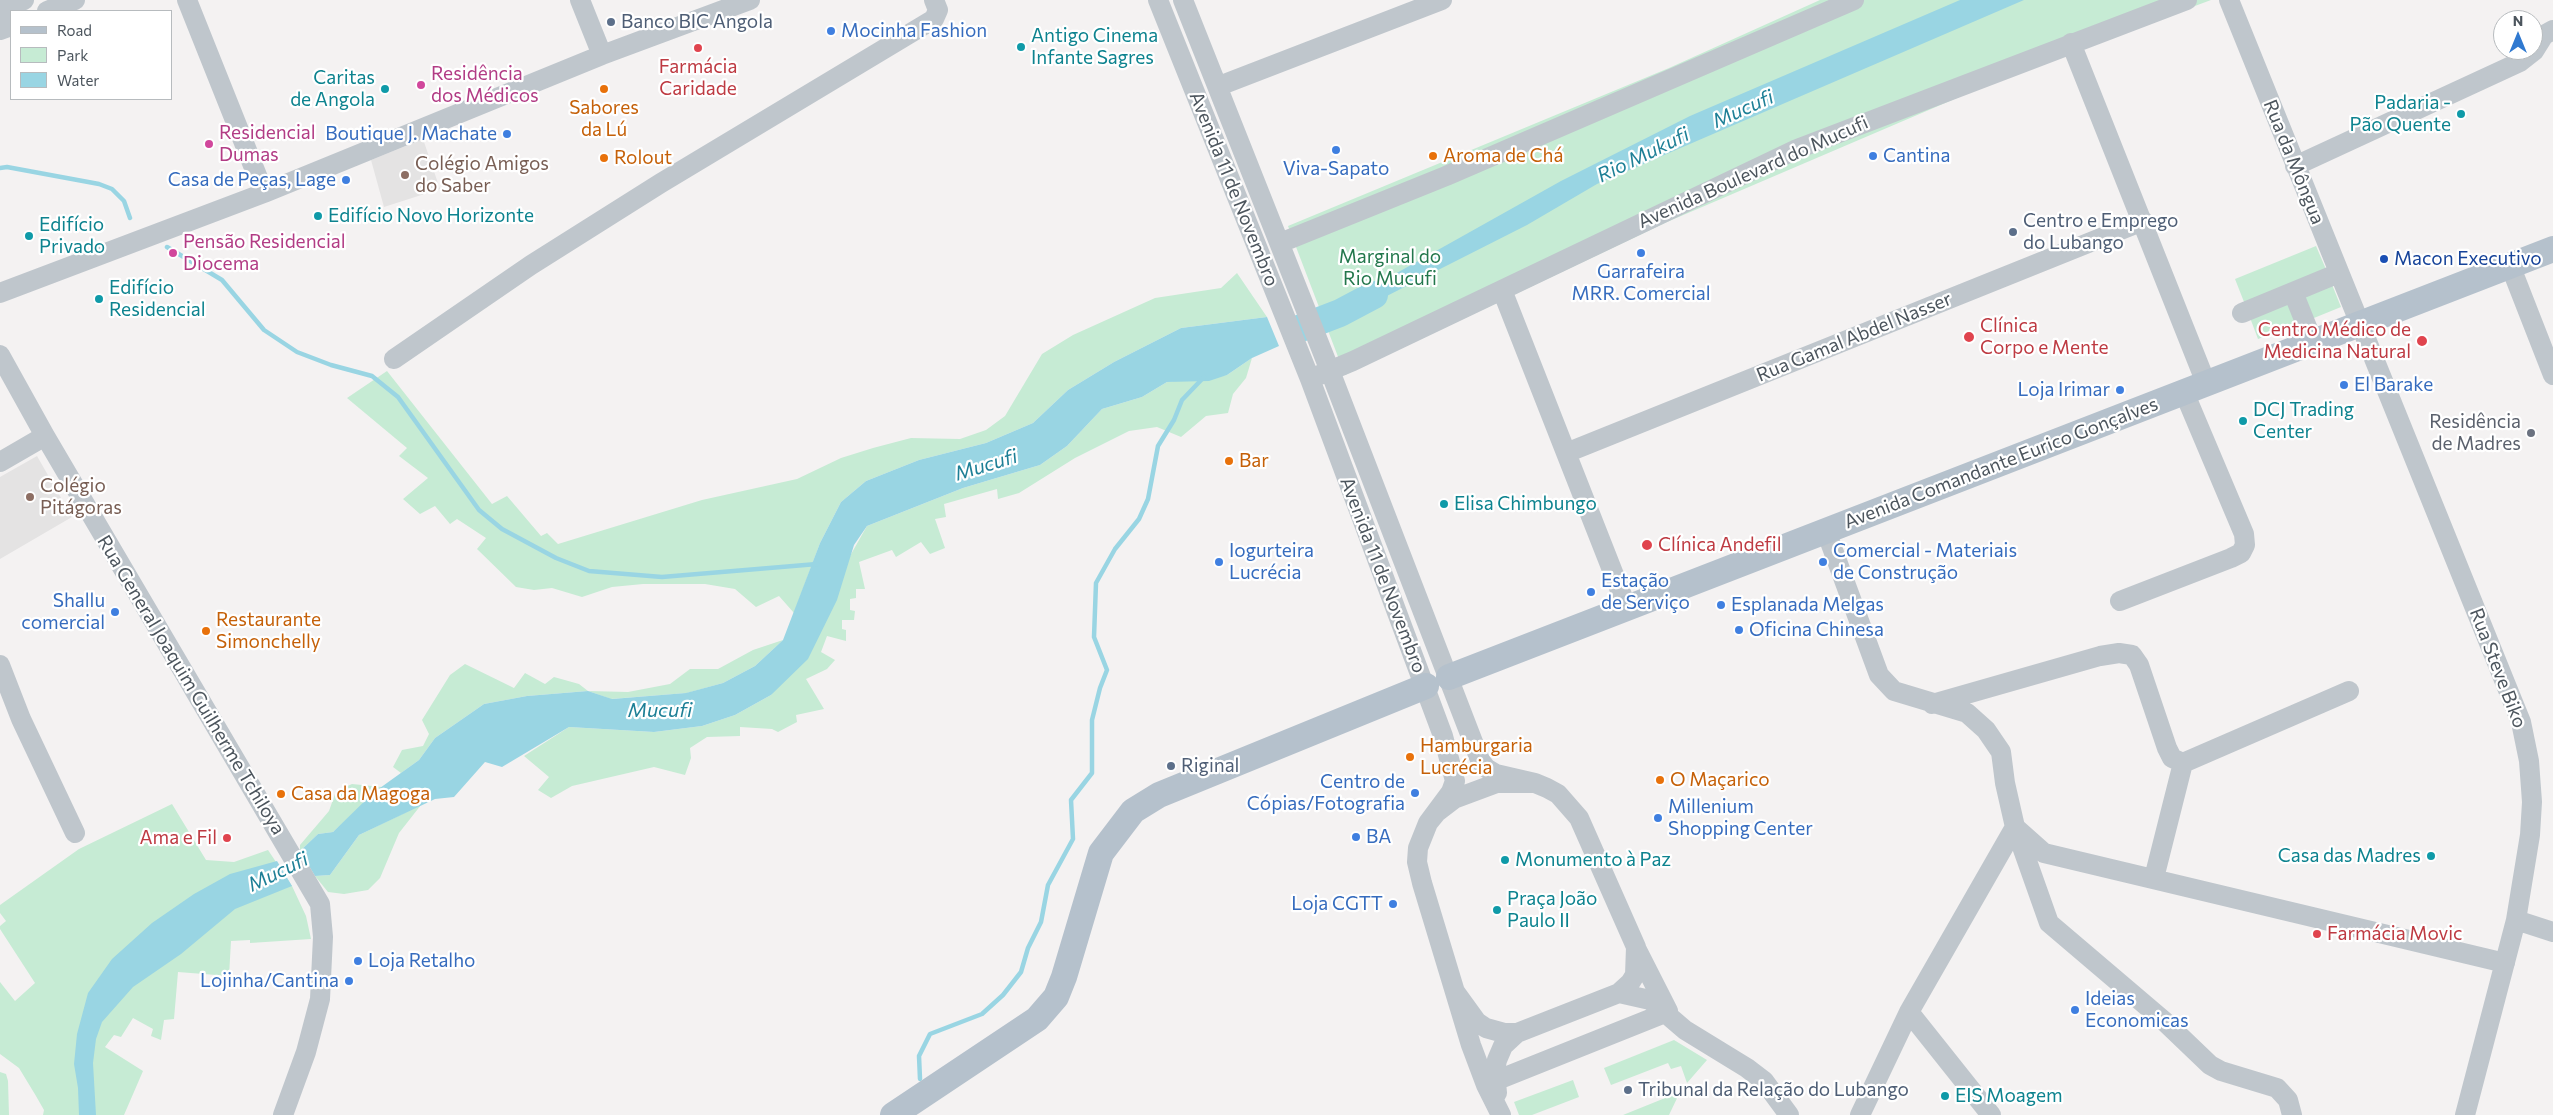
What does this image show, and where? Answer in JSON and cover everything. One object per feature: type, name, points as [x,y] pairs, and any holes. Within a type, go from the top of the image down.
[{"type":"main road","name":"Avenida Comandante Eurico Gonçalves","points":[[893,1115],[1037,1019],[1056,997],[1064,977],[1101,853],[1116,830],[1133,811],[1159,795],[1437,682],[2553,249]]},
{"type":"street","points":[[0,10],[24,0]]},
{"type":"street","points":[[50,10],[75,0]]},
{"type":"street","points":[[187,0],[264,192]]},
{"type":"street","points":[[580,0],[602,56]]},
{"type":"street","points":[[0,293],[264,192],[602,56],[750,0]]},
{"type":"street","points":[[394,359],[564,244],[934,19],[938,10],[934,0]]},
{"type":"street","name":"Avenida 11 de Novembro","points":[[1158,0],[1300,356],[1437,682],[1486,768],[1496,774],[1534,783]]},
{"type":"street","name":"Avenida 11 de Novembro","points":[[1183,0],[1219,86],[1330,371],[1437,682],[1455,780],[1452,792],[1428,823]]},
{"type":"street","points":[[1219,86],[1442,0]]},
{"type":"street","points":[[1280,243],[1489,158],[1854,0]]},
{"type":"street","name":"Avenida Boulevard do Mucufi","points":[[1330,371],[1797,149],[2187,0]]},
{"type":"street","name":"Rua da Môngua","points":[[2229,0],[2359,324]]},
{"type":"street","points":[[2295,166],[2520,62],[2534,51],[2544,35],[2553,30]]},
{"type":"street","points":[[2071,44],[2143,221],[2195,388],[2244,534],[2245,545],[2241,552],[2230,558],[2120,601]]},
{"type":"street","name":"Rua Gamal Abdel Nasser","points":[[1566,453],[2143,221]]},
{"type":"street","points":[[2510,265],[2553,375]]},
{"type":"street","points":[[2242,312],[2339,273]]},
{"type":"street","points":[[1502,290],[1627,608]]},
{"type":"street","points":[[2293,292],[2313,342]]},
{"type":"street","name":"Rua Steve Biko","points":[[2359,324],[2521,722],[2528,761],[2532,802],[2530,835],[2516,920],[2465,1115]]},
{"type":"street","name":"Rua General Joaquim Guilherme Tchiloya","points":[[0,355],[45,436],[320,904],[323,937],[320,999],[306,1052],[283,1115]]},
{"type":"street","points":[[1310,379],[1330,371]]},
{"type":"street","points":[[0,462],[45,436]]},
{"type":"street","points":[[1826,531],[1878,675],[1894,691],[1931,704],[1968,713],[1986,730],[2001,752],[2005,783],[2015,827],[2049,923],[2163,1020],[2210,1065],[2221,1071],[2277,1088],[2288,1100],[2292,1115]]},
{"type":"street","points":[[1931,704],[2119,652],[2132,655],[2139,664],[2167,748],[2172,758],[2183,762],[2349,691]]},
{"type":"street","points":[[0,665],[21,719],[75,833]]},
{"type":"street","points":[[2154,878],[2183,762]]},
{"type":"street","points":[[1501,1115],[1483,1077],[1427,902],[1417,862],[1421,836],[1428,823],[1437,812],[1454,799],[1497,783],[1534,783],[1558,794],[1579,818],[1669,1016]]},
{"type":"street","points":[[2015,827],[2044,853],[2505,964]]},
{"type":"street","points":[[1860,1115],[1910,1012],[2015,827]]},
{"type":"street","points":[[2516,920],[2553,932]]},
{"type":"street","points":[[1456,993],[1477,1022],[1486,1028],[1504,1033],[1517,1033],[1619,993],[1630,984],[1635,975],[1636,947]]},
{"type":"street","points":[[1619,993],[1650,1000],[1685,1030],[1734,1059],[1758,1077],[1780,1100],[1789,1115]]},
{"type":"street","points":[[1910,1012],[1991,1115]]},
{"type":"street","points":[[1495,1081],[1669,1016]]},
{"type":"street","points":[[1501,1115],[1495,1081],[1496,1060],[1503,1046],[1517,1033]]},
{"type":"shaded area","name":"Colégio Amigos do Saber","points":[[423,139],[440,189],[384,207],[371,160]]},
{"type":"shaded area","name":"Colégio Pitágoras","points":[[37,456],[72,517],[0,559],[0,477]]},
{"type":"green space","name":"Marginal do Rio Mucufi","points":[[1820,0],[2211,0],[2013,74],[1667,222],[1345,375],[1288,226],[1669,68]]},
{"type":"green space","points":[[2316,246],[2328,274],[2246,307],[2235,279]]},
{"type":"green space","points":[[1237,273],[1267,317],[1181,328],[1114,362],[1068,390],[1033,423],[986,443],[919,460],[866,481],[841,502],[820,543],[794,613],[779,596],[756,607],[735,589],[705,584],[643,584],[612,587],[582,597],[552,588],[534,590],[516,587],[477,549],[486,538],[457,519],[450,524],[435,506],[420,514],[403,499],[428,478],[399,456],[407,448],[347,398],[387,371],[492,504],[507,496],[541,536],[547,533],[558,544],[702,500],[797,479],[841,458],[873,448],[911,438],[960,439],[986,430],[1005,416],[1042,354],[1073,335],[1155,298],[1221,288]]},
{"type":"green space","points":[[2331,282],[2341,307],[2309,320],[2299,295]]},
{"type":"green space","points":[[2290,299],[2300,323],[2258,339],[2249,315]]},
{"type":"green space","points":[[1252,358],[1246,378],[1233,394],[1228,413],[1206,416],[1181,437],[1157,427],[1129,431],[1075,458],[1019,493],[998,499],[997,489],[944,504],[946,517],[935,519],[945,548],[930,554],[921,542],[896,557],[892,550],[859,562],[865,589],[856,589],[856,598],[850,599],[850,610],[855,611],[854,620],[842,620],[842,629],[846,630],[846,641],[827,636],[821,652],[835,660],[827,669],[806,679],[824,709],[796,715],[797,722],[778,732],[772,729],[740,727],[740,736],[707,737],[690,748],[691,758],[685,775],[654,767],[572,786],[551,798],[538,790],[549,777],[524,756],[569,727],[654,732],[702,726],[735,715],[771,695],[867,526],[963,488],[1040,465],[1067,446],[1102,409],[1142,397],[1167,382],[1227,375]]},
{"type":"green space","points":[[783,640],[755,666],[723,683],[687,693],[611,699],[588,691],[628,692],[670,684],[690,669],[718,669],[753,650]]},
{"type":"green space","points":[[465,664],[514,688],[525,673],[545,684],[554,677],[579,684],[588,691],[527,696],[484,704],[435,738],[419,760],[401,773],[393,767],[402,750],[423,746],[429,734],[422,720],[450,675]]},
{"type":"green space","points":[[352,784],[382,787],[333,832],[318,834],[300,851],[300,845],[329,811],[336,791]]},
{"type":"green space","points":[[172,804],[206,860],[234,862],[268,850],[292,886],[306,916],[311,939],[250,943],[250,940],[231,941],[229,976],[178,972],[174,1019],[164,1020],[161,1040],[151,1036],[153,1029],[133,1018],[121,1037],[114,1035],[105,1047],[143,1071],[124,1115],[43,1115],[44,1110],[19,1068],[0,1054],[0,982],[15,1001],[35,983],[0,929],[0,926],[6,921],[0,913],[0,905],[79,849]]},
{"type":"green space","points":[[421,805],[399,833],[380,878],[368,890],[344,894],[328,892],[315,876],[330,875],[359,835]]},
{"type":"green space","points":[[1674,1040],[1707,1060],[1687,1083],[1681,1066],[1671,1069],[1668,1063],[1611,1085],[1604,1068]]},
{"type":"green space","points":[[0,1072],[6,1074],[8,1081],[9,1115],[0,1115]]},
{"type":"green space","points":[[1573,1080],[1579,1097],[1532,1115],[1519,1115],[1514,1102]]},
{"type":"green space","points":[[1680,1092],[1669,1115],[1623,1115]]},
{"type":"water","name":"Rio Mukufi","points":[[1960,0],[2024,0],[1597,184],[1527,225],[1369,305],[1342,321],[1336,307],[1561,181],[1690,116]]},
{"type":"water","points":[[1267,317],[1279,346],[1252,358],[1227,375],[1209,381],[1167,382],[1142,397],[1102,409],[1067,446],[1040,465],[963,488],[867,526],[854,545],[837,600],[808,659],[771,695],[735,715],[702,726],[654,732],[569,727],[502,767],[485,762],[454,797],[435,799],[359,835],[330,875],[315,876],[300,851],[318,834],[333,832],[373,793],[419,760],[435,738],[484,704],[527,696],[588,691],[612,699],[686,693],[723,683],[755,666],[783,640],[820,543],[841,502],[866,481],[919,460],[986,443],[1033,423],[1068,390],[1114,362],[1181,328]]},
{"type":"water","points":[[277,861],[292,886],[235,909],[181,954],[133,987],[102,1022],[96,1039],[93,1063],[96,1115],[79,1115],[78,1088],[74,1064],[77,1034],[88,993],[112,959],[152,923],[194,894],[230,874]]},
{"type":"waterway","points":[[0,168],[7,167],[99,184],[112,189],[124,201],[130,218]]},
{"type":"waterway","points":[[167,247],[222,280],[264,330],[297,352],[331,365],[372,376],[398,397],[479,510],[502,529],[556,558],[589,571],[662,577],[817,564]]},
{"type":"waterway","name":"Mucufi","points":[[1301,328],[1340,313],[1374,295]]},
{"type":"waterway","points":[[920,1079],[919,1056],[930,1034],[982,1014],[1003,995],[1021,972],[1028,948],[1041,922],[1048,885],[1073,839],[1071,800],[1092,773],[1092,720],[1100,688],[1107,670],[1094,637],[1096,583],[1115,549],[1139,519],[1148,499],[1158,446],[1174,420],[1182,400],[1204,377]]},
{"type":"place","name":"Banco BIC Angola","points":[[611,22]]},
{"type":"place","name":"Mocinha Fashion","points":[[831,31]]},
{"type":"place","name":"Antigo Cinema Infante Sagres","points":[[1021,47]]},
{"type":"place","name":"Farmácia Caridade","points":[[698,48]]},
{"type":"place","name":"Residência dos Médicos","points":[[421,85]]},
{"type":"place","name":"Caritas de Angola","points":[[385,89]]},
{"type":"place","name":"Sabores da Lú","points":[[604,89]]},
{"type":"place","name":"Padaria - Pão Quente","points":[[2461,114]]},
{"type":"place","name":"Boutique J. Machate","points":[[507,134]]},
{"type":"place","name":"Residencial Dumas","points":[[209,144]]},
{"type":"place","name":"Viva-Sapato","points":[[1336,150]]},
{"type":"place","name":"Aroma de Chá","points":[[1433,156]]},
{"type":"place","name":"Cantina","points":[[1873,156]]},
{"type":"place","name":"Rolout","points":[[604,158]]},
{"type":"place","name":"Colégio Amigos do Saber","points":[[405,175]]},
{"type":"place","name":"Casa de Peças, Lage","points":[[346,180]]},
{"type":"place","name":"Edifício Novo Horizonte","points":[[318,216]]},
{"type":"place","name":"Centro e Emprego do Lubango","points":[[2013,232]]},
{"type":"place","name":"Edifício Privado","points":[[29,236]]},
{"type":"place","name":"Pensão Residencial Diocema","points":[[173,253]]},
{"type":"place","name":"Garrafeira MRR. Comercial","points":[[1641,253]]},
{"type":"place","name":"Macon Executivo","points":[[2384,259]]},
{"type":"place","name":"Edifício Residencial","points":[[99,299]]},
{"type":"place","name":"Clínica Corpo e Mente","points":[[1969,337]]},
{"type":"place","name":"Centro Médico de Medicina Natural","points":[[2422,341]]},
{"type":"place","name":"El Barake","points":[[2344,385]]},
{"type":"place","name":"Loja Irimar","points":[[2120,390]]},
{"type":"place","name":"DCJ Trading Center","points":[[2243,421]]},
{"type":"place","name":"Residência de Madres","points":[[2531,433]]},
{"type":"place","name":"Bar","points":[[1229,461]]},
{"type":"place","name":"Colégio Pitágoras","points":[[30,497]]},
{"type":"place","name":"Elisa Chimbungo","points":[[1444,504]]},
{"type":"place","name":"Clínica Andefil","points":[[1647,545]]},
{"type":"place","name":"Iogurteira Lucrécia","points":[[1219,562]]},
{"type":"place","name":"Comercial - Materiais de Construção","points":[[1823,562]]},
{"type":"place","name":"Estação de Serviço","points":[[1591,592]]},
{"type":"place","name":"Esplanada Melgas","points":[[1721,605]]},
{"type":"place","name":"Shallu comercial","points":[[115,612]]},
{"type":"place","name":"Oficina Chinesa","points":[[1739,630]]},
{"type":"place","name":"Restaurante Simonchelly","points":[[206,631]]},
{"type":"place","name":"Hamburgaria Lucrécia","points":[[1410,757]]},
{"type":"place","name":"Riginal","points":[[1171,766]]},
{"type":"place","name":"O Maçarico","points":[[1660,780]]},
{"type":"place","name":"Centro de Cópias/Fotografia","points":[[1415,793]]},
{"type":"place","name":"Casa da Magoga","points":[[281,794]]},
{"type":"place","name":"Millenium Shopping Center","points":[[1658,818]]},
{"type":"place","name":"BA","points":[[1356,837]]},
{"type":"place","name":"Ama e Fil","points":[[227,838]]},
{"type":"place","name":"Casa das Madres","points":[[2431,856]]},
{"type":"place","name":"Monumento à Paz","points":[[1505,860]]},
{"type":"place","name":"Loja CGTT","points":[[1393,904]]},
{"type":"place","name":"Praça João Paulo II","points":[[1497,910]]},
{"type":"place","name":"Farmácia Movic","points":[[2317,934]]},
{"type":"place","name":"Loja Retalho","points":[[358,961]]},
{"type":"place","name":"Lojinha/Cantina","points":[[349,981]]},
{"type":"place","name":"Ideias Economicas","points":[[2075,1010]]},
{"type":"place","name":"Tribunal da Relação do Lubango","points":[[1628,1090]]},
{"type":"place","name":"EIS Moagem","points":[[1945,1096]]}]
